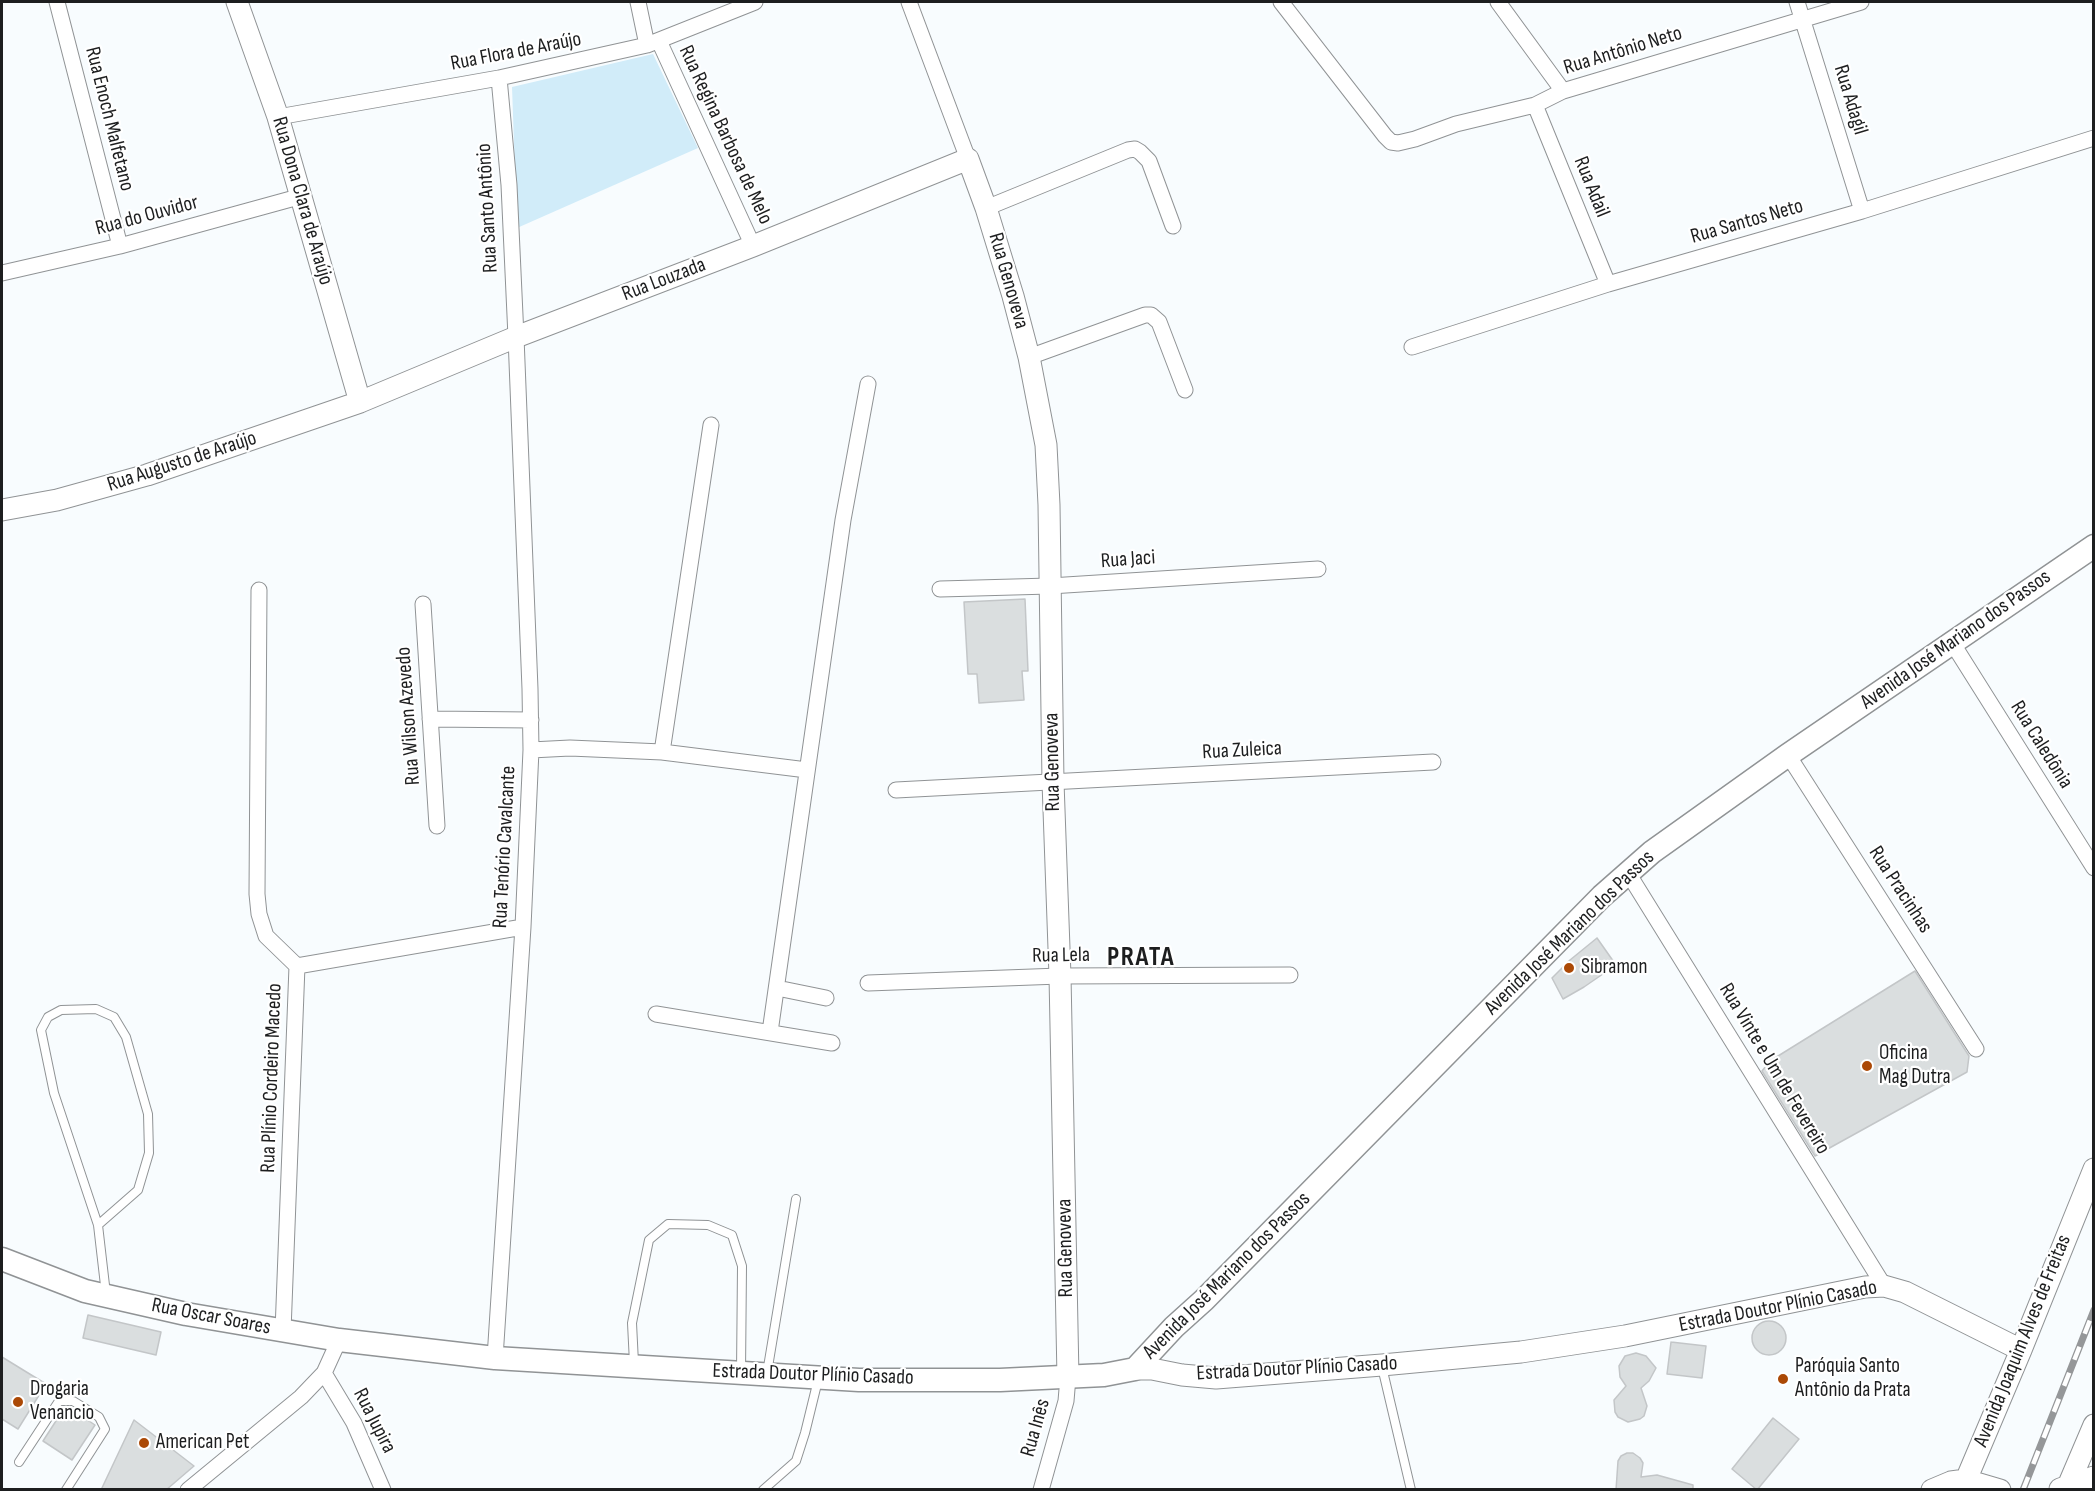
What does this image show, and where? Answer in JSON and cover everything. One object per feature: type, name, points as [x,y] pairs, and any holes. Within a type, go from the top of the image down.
[{"type":"main road","name":"Avenida José Mariano dos Passos","points":[[1135,1369],[1593,905],[1652,852],[1788,755],[2094,546]]},
{"type":"main road","name":"Rua Oscar Soares","points":[[2,1259],[95,1293],[186,1314],[339,1340]]},
{"type":"main road","name":"Rua Oscar Soares","points":[[2,1276],[39,1288],[95,1293]]},
{"type":"main road","name":"Estrada Doutor Plínio Casado","points":[[339,1340],[495,1358],[860,1380],[1000,1380],[1104,1375],[1135,1369]]},
{"type":"street","name":"Rua Enoch Malfetano","points":[[57,2],[120,246]]},
{"type":"street","name":"Rua Dona Clara de Araújo","points":[[237,2],[278,117],[360,402]]},
{"type":"street","name":"Rua Regina Barbosa de Melo","points":[[638,2],[653,43],[753,246]]},
{"type":"street","name":"Rua Flora de Araújo","points":[[278,117],[499,78],[653,43],[755,2]]},
{"type":"street","points":[[909,2],[968,159]]},
{"type":"street","name":"Rua Antônio Neto","points":[[1281,2],[1340,75],[1378,129],[1391,142],[1405,143],[1456,124],[1535,105],[1563,91],[1861,2]]},
{"type":"street","points":[[1498,2],[1563,91]]},
{"type":"street","name":"Rua Adagil","points":[[1797,2],[1862,211]]},
{"type":"street","name":"Rua Santo Antônio","points":[[499,78],[509,185],[516,337]]},
{"type":"street","name":"Rua Adail","points":[[1535,105],[1608,284]]},
{"type":"street","name":"Rua Santos Neto","points":[[1412,347],[1608,284],[1862,211],[2094,138]]},
{"type":"street","points":[[987,208],[1116,154],[1135,149],[1149,161],[1173,226]]},
{"type":"street","name":"Rua Genoveva","points":[[968,159],[987,208],[1029,357],[1046,445],[1068,1377]]},
{"type":"street","name":"Rua Louzada","points":[[360,402],[516,337],[753,246],[968,159]]},
{"type":"street","name":"Rua do Ouvidor","points":[[2,273],[120,246],[302,196]]},
{"type":"street","points":[[1029,357],[1150,315],[1159,322],[1185,390]]},
{"type":"street","name":"Rua Tenório Cavalcante","points":[[495,1358],[523,927],[531,750],[516,337]]},
{"type":"street","points":[[770,1032],[843,520],[868,384]]},
{"type":"street","name":"Rua Augusto de Araújo","points":[[2,510],[57,500],[147,475],[360,402]]},
{"type":"street","points":[[662,752],[711,425]]},
{"type":"street","name":"Rua Jaci","points":[[940,589],[1050,586],[1318,569]]},
{"type":"street","name":"Rua Plínio Cordeiro Macedo","points":[[259,590],[257,894],[259,914],[266,936],[297,966],[283,1331]]},
{"type":"street","name":"Rua Wilson Azevedo","points":[[423,604],[437,826]]},
{"type":"street","name":"Rua Caledônia","points":[[1953,644],[2094,868]]},
{"type":"street","points":[[430,719],[531,720]]},
{"type":"street","points":[[531,750],[570,748],[662,752],[807,770]]},
{"type":"street","name":"Rua Pracinhas","points":[[1788,755],[1976,1049]]},
{"type":"street","name":"Rua Zuleica","points":[[896,790],[1433,762]]},
{"type":"street","name":"Rua Vinte e Um de Fevereiro","points":[[1628,873],[1884,1286]]},
{"type":"street","points":[[297,966],[523,927]]},
{"type":"street","name":"Rua Lela","points":[[868,983],[1060,976],[1290,975]]},
{"type":"street","points":[[777,988],[826,998]]},
{"type":"street","points":[[656,1014],[832,1043]]},
{"type":"street","name":"Avenida Joaquim Alves de Freitas","points":[[1966,1480],[2094,1169]]},
{"type":"street","name":"Estrada Doutor Plínio Casado","points":[[1135,1369],[1152,1369],[1216,1378],[1521,1352],[1624,1336],[1865,1287],[1884,1286],[1905,1292],[2021,1350]]},
{"type":"street","points":[[188,1490],[301,1397],[324,1373],[339,1340]]},
{"type":"street","name":"Rua Jupira","points":[[324,1373],[354,1423],[382,1490]]},
{"type":"street","name":"Rua Inês","points":[[1041,1490],[1066,1401],[1068,1377]]},
{"type":"street","points":[[2065,1488],[2094,1425]]},
{"type":"street","points":[[2065,1488],[2094,1477]]},
{"type":"street","points":[[1932,1490],[1951,1482],[1966,1480],[2000,1490]]},
{"type":"lane","points":[[95,1293],[98,1225],[54,1093],[41,1030],[48,1017],[61,1010],[96,1009],[114,1017],[126,1037],[148,1114],[149,1153],[138,1190],[98,1225]]},
{"type":"lane","points":[[766,1375],[796,1199]]},
{"type":"lane","points":[[634,1367],[632,1323],[648,1240],[668,1224],[708,1225],[732,1235],[742,1266],[741,1374]]},
{"type":"lane","points":[[1382,1365],[1411,1490]]},
{"type":"lane","points":[[763,1490],[796,1461],[819,1377]]},
{"type":"lane","points":[[19,1462],[59,1401],[72,1401],[99,1417],[105,1429],[66,1490]]},
{"type":"shaded area","points":[[653,54],[698,148],[517,228],[512,87]]},
{"type":"building","points":[[1025,599],[1028,671],[1022,671],[1024,700],[979,703],[977,674],[968,674],[964,602]]},
{"type":"building","points":[[1597,938],[1616,965],[1563,999],[1552,978]]},
{"type":"building","name":"Oficina Mag Dutra","points":[[1915,971],[1969,1056],[1967,1072],[1815,1156],[1762,1071],[1770,1061]]},
{"type":"building","points":[[88,1315],[161,1332],[156,1355],[83,1338]]},
{"type":"building","points":[[1769,1321],[1781,1326],[1786,1338],[1781,1350],[1769,1355],[1757,1350],[1752,1338],[1757,1326]]},
{"type":"building","points":[[1671,1342],[1706,1346],[1702,1378],[1667,1374]]},
{"type":"building","points":[[1636,1353],[1646,1356],[1656,1368],[1649,1381],[1641,1388],[1647,1406],[1644,1416],[1628,1422],[1618,1417],[1614,1400],[1626,1386],[1620,1377],[1619,1366],[1625,1356]]},
{"type":"building","name":"Drogaria Venancio","points":[[2,1357],[46,1384],[18,1429],[2,1419]]},
{"type":"building","points":[[65,1407],[95,1425],[72,1460],[43,1441]]},
{"type":"building","points":[[1773,1418],[1799,1439],[1757,1490],[1732,1469]]},
{"type":"building","name":"American Pet","points":[[134,1420],[194,1466],[166,1490],[101,1490]]},
{"type":"building","points":[[1627,1453],[1633,1453],[1643,1463],[1641,1477],[1657,1475],[1693,1485],[1693,1490],[1616,1490],[1618,1461]]},
{"type":"railway","points":[[2023,1490],[2094,1310]]},
{"type":"place","name":"Sibramon","points":[[1569,968]]},
{"type":"place","name":"Oficina Mag Dutra","points":[[1867,1066]]},
{"type":"place","name":"Paróquia Santo Antônio da Prata","points":[[1783,1379]]},
{"type":"place","name":"Drogaria Venancio","points":[[18,1402]]},
{"type":"place","name":"American Pet","points":[[144,1443]]},
{"type":"district","name":"PRATA","points":[[1141,958]]}]
